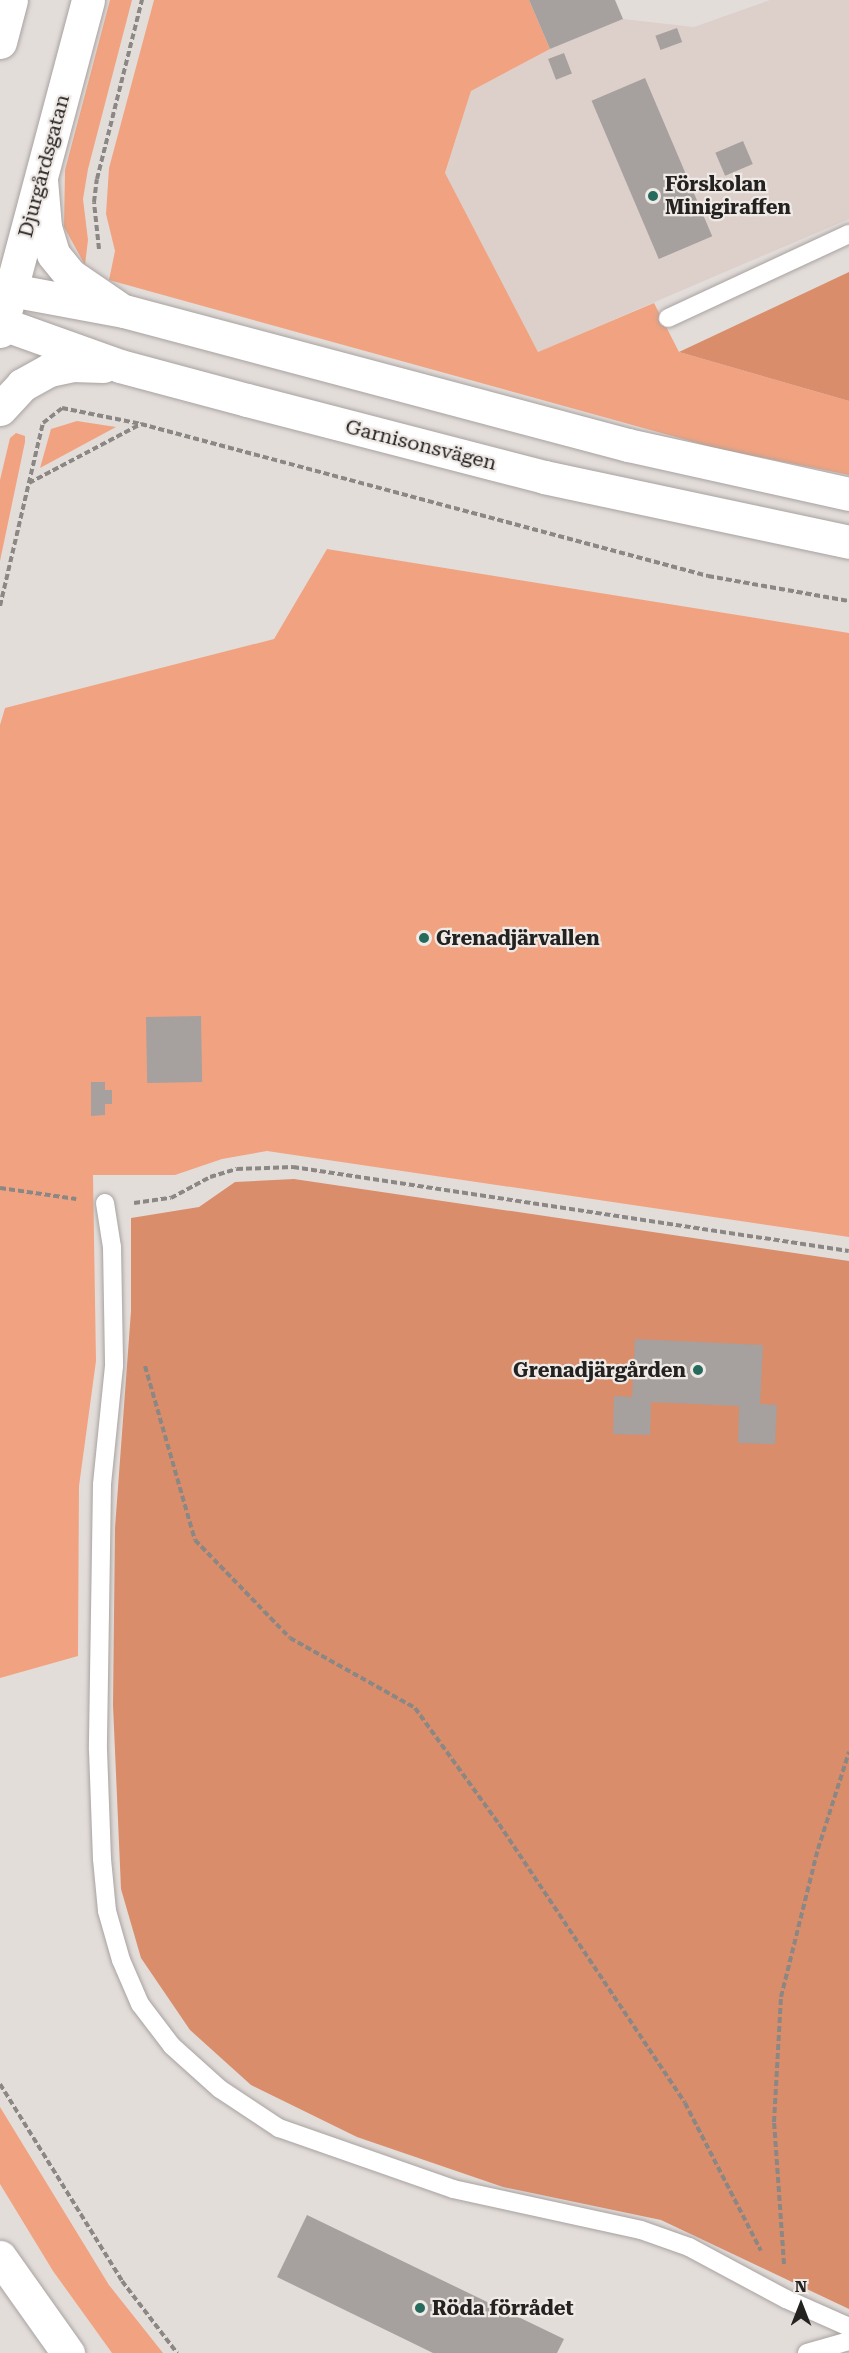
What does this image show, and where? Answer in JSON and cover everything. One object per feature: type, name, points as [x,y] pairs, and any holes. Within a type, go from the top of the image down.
[{"type":"street","points":[[0,42],[11,0]]},
{"type":"street","name":"Djurgårdsgatan","points":[[1,326],[5,290],[41,176],[88,0]]},
{"type":"street","points":[[41,176],[45,227],[53,254],[70,275],[123,311]]},
{"type":"street","points":[[5,290],[123,311],[628,446],[849,494]]},
{"type":"street","name":"Garnisonsvägen","points":[[1,326],[120,366],[544,477],[849,542]]},
{"type":"street","points":[[0,409],[22,385],[49,370],[72,365],[120,366]]},
{"type":"street","points":[[0,2258],[68,2353]]},
{"type":"lane","points":[[668,318],[849,234]]},
{"type":"lane","points":[[105,1203],[112,1247],[114,1366],[102,1496],[98,1750],[102,1859],[107,1911],[121,1960],[140,2004],[172,2046],[220,2089],[279,2128],[453,2189],[641,2229],[689,2247],[786,2299],[849,2327]]},
{"type":"lane","points":[[807,2353],[849,2341]]},
{"type":"path","points":[[62,408],[141,424],[708,576],[849,601]]},
{"type":"path","points":[[29,483],[141,424]]},
{"type":"path","points":[[0,1188],[105,1203],[171,1198],[210,1177],[237,1169],[293,1167],[849,1251]]},
{"type":"path","points":[[143,1355],[195,1540],[290,1638],[415,1708],[499,1824],[685,2103],[786,2299]]},
{"type":"path","points":[[786,2299],[774,2122],[782,1997],[818,1849],[849,1752]]},
{"type":"path","points":[[0,2084],[122,2281],[177,2353]]},
{"type":"shaded area","points":[[110,0],[132,0],[88,169],[83,199],[88,240],[85,265],[64,227],[65,170]]},
{"type":"shaded area","points":[[154,0],[529,0],[550,49],[471,91],[445,173],[538,352],[654,303],[679,352],[849,401],[849,475],[719,449],[109,280],[115,251],[106,214],[109,168]]},
{"type":"shaded area","name":"Förskolan Minigiraffen","points":[[770,0],[849,0],[849,219],[538,352],[445,174],[471,91],[550,49],[623,19],[694,27]]},
{"type":"shaded area","points":[[849,272],[849,401],[679,352]]},
{"type":"shaded area","points":[[77,421],[116,427],[40,468],[51,429]]},
{"type":"shaded area","points":[[16,433],[25,436],[25,442],[0,561],[0,480],[10,438]]},
{"type":"shaded area","name":"Grenadjärvallen","points":[[327,549],[849,633],[849,1237],[267,1151],[222,1159],[175,1175],[93,1175],[96,1361],[79,1486],[78,1656],[0,1678],[0,725],[5,708],[274,639]]},
{"type":"shaded area","points":[[294,1179],[849,1261],[849,2309],[661,2220],[503,2187],[357,2137],[251,2085],[190,2030],[141,1958],[121,1889],[113,1705],[115,1528],[131,1311],[131,1218],[199,1207],[235,1182]]},
{"type":"shaded area","points":[[0,2107],[109,2285],[163,2353],[112,2353],[53,2271],[0,2184]]},
{"type":"building","points":[[529,0],[615,0],[623,19],[550,49]]},
{"type":"building","points":[[677,28],[682,42],[661,50],[655,36]]},
{"type":"building","points":[[564,53],[572,74],[556,80],[548,59]]},
{"type":"building","points":[[645,78],[712,236],[659,259],[592,101]]},
{"type":"building","points":[[743,141],[753,164],[725,176],[715,153]]},
{"type":"building","points":[[201,1016],[202,1082],[147,1083],[146,1017]]},
{"type":"building","points":[[91,1082],[105,1082],[105,1090],[112,1090],[112,1104],[105,1104],[105,1115],[91,1116]]},
{"type":"building","name":"Grenadjärgården","points":[[635,1339],[763,1345],[760,1404],[777,1405],[775,1444],[738,1443],[739,1406],[651,1402],[650,1435],[613,1434],[614,1396],[632,1397]]},
{"type":"building","name":"Röda förrådet","points":[[307,2215],[564,2339],[557,2353],[433,2353],[277,2277]]},
{"type":"place","name":"Förskolan Minigiraffen","points":[[653,196]]},
{"type":"place","name":"Grenadjärvallen","points":[[424,938]]},
{"type":"place","name":"Grenadjärgården","points":[[698,1370]]},
{"type":"place","name":"Röda förrådet","points":[[420,2308]]}]
